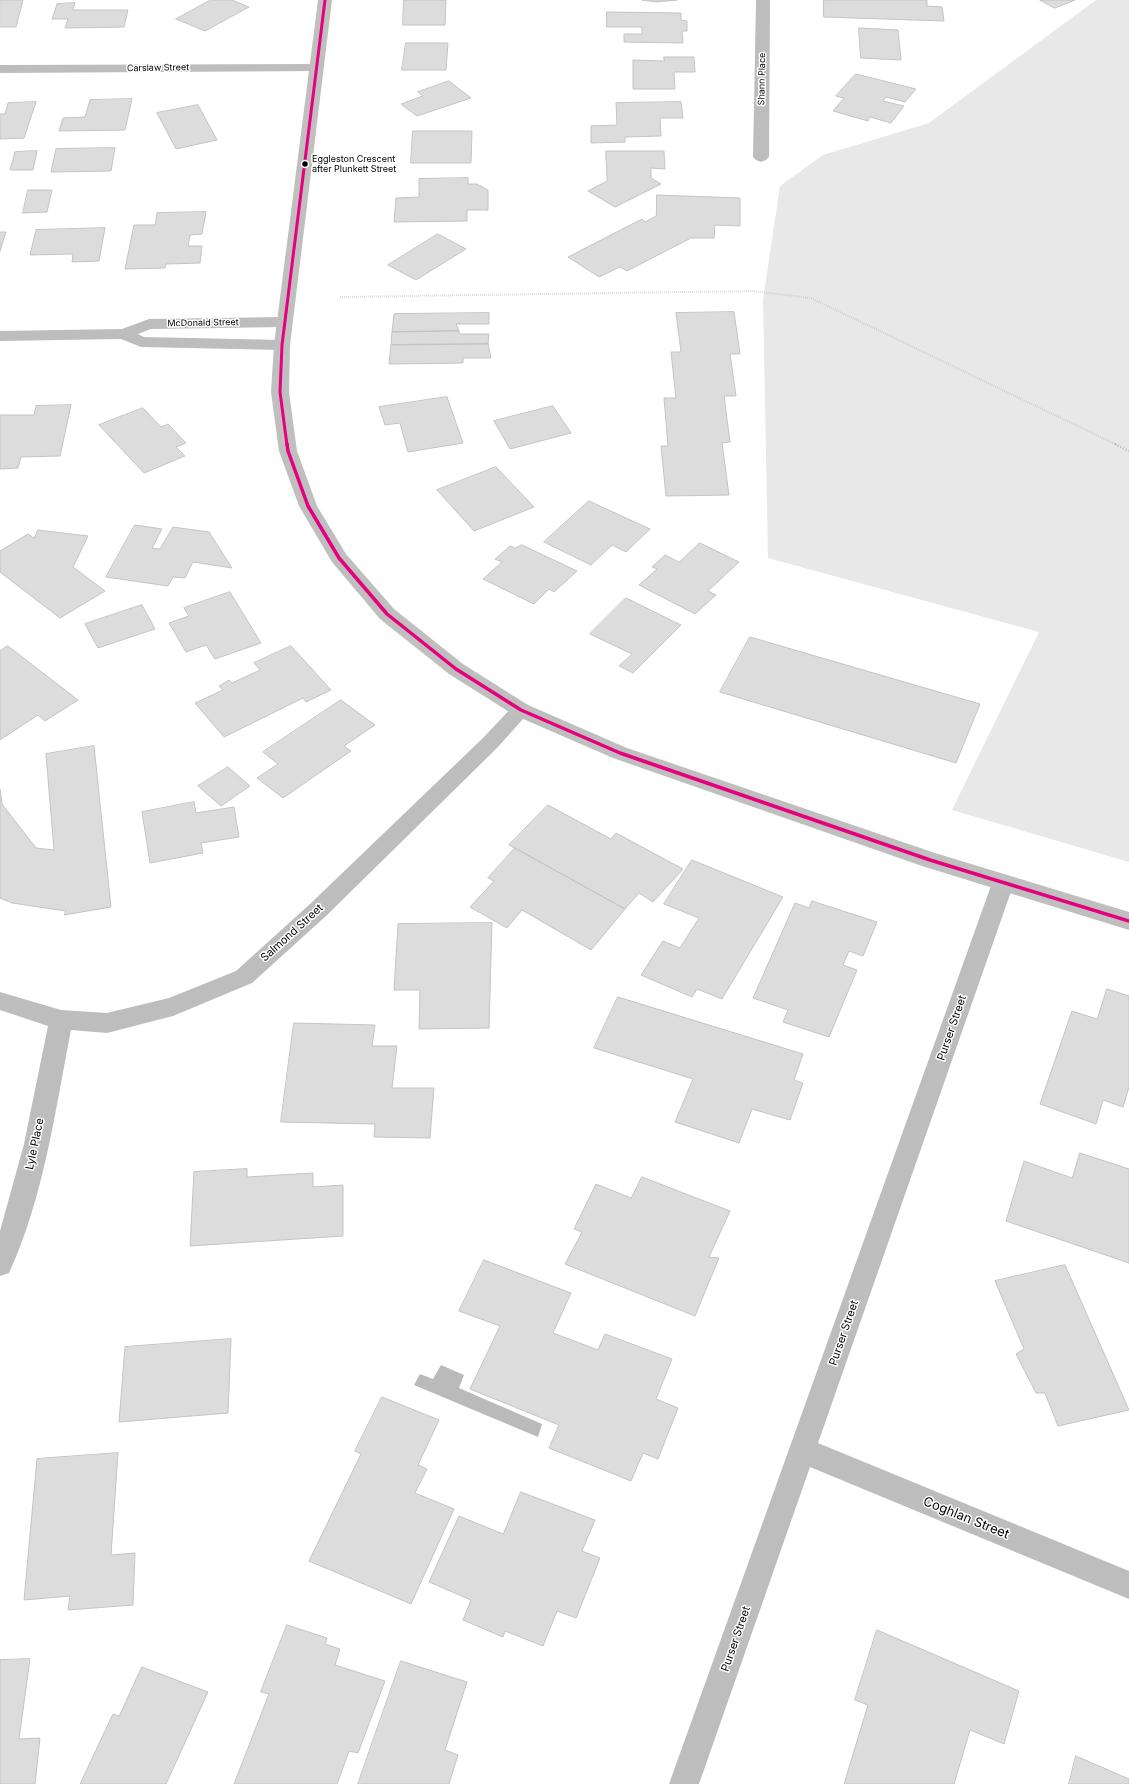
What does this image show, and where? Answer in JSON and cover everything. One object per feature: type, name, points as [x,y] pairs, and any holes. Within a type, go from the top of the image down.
[{"type":"street","points":[[325,0],[315,68],[284,322],[280,392],[288,451],[308,506],[339,558],[388,614],[456,669],[521,710],[620,752],[930,860],[1129,920]]},
{"type":"street","name":"Shann Place","points":[[761,157],[763,0]]},
{"type":"street","name":"Carslaw Street","points":[[0,69],[315,68]]},
{"type":"street","name":"McDonald Street","points":[[0,336],[124,334],[149,324],[284,322]]},
{"type":"street","name":"McDonald Street","points":[[124,334],[141,342],[282,345]]},
{"type":"street","name":"Salmond Street","points":[[0,1001],[61,1020],[107,1023],[173,1007],[244,977],[329,900],[491,742],[521,710]]},
{"type":"street","name":"Purser Street","points":[[684,1784],[1003,883]]},
{"type":"street","name":"Lyle Place","points":[[0,1265],[12,1236],[28,1177],[61,1020]]},
{"type":"street","name":"Coghlan Street","points":[[802,1450],[1129,1585]]},
{"type":"path","points":[[340,297],[754,291],[812,298],[1129,451]]},
{"type":"shaded area","points":[[1096,0],[1129,0],[1129,862],[952,810],[1039,632],[768,558],[763,300],[780,186],[823,155],[929,123]]},
{"type":"shaded area","points":[[441,1365],[464,1375],[459,1388],[542,1424],[538,1437],[414,1385],[420,1374],[433,1379]]},
{"type":"building","points":[[0,0],[23,0],[16,27],[0,27]]},
{"type":"building","points":[[211,0],[232,0],[249,7],[205,31],[176,19]]},
{"type":"building","points":[[404,0],[446,0],[445,25],[403,25]]},
{"type":"building","points":[[642,0],[677,0],[657,2]]},
{"type":"building","points":[[824,0],[927,0],[927,6],[942,7],[944,21],[824,17]]},
{"type":"building","points":[[1040,0],[1075,0],[1055,8]]},
{"type":"building","points":[[75,3],[73,10],[128,10],[124,27],[65,28],[68,19],[52,19],[57,4]]},
{"type":"building","points":[[607,12],[681,13],[681,20],[687,21],[687,31],[682,31],[683,43],[624,42],[624,34],[642,34],[642,27],[607,27]]},
{"type":"building","points":[[859,28],[898,30],[901,60],[861,58]]},
{"type":"building","points":[[406,43],[448,43],[446,70],[402,70]]},
{"type":"building","points":[[664,57],[694,57],[695,72],[674,72],[675,89],[633,89],[633,60],[664,61]]},
{"type":"building","points":[[856,74],[916,89],[905,102],[886,97],[883,101],[904,106],[891,123],[870,117],[868,121],[833,111],[844,98],[836,96]]},
{"type":"building","points":[[449,81],[471,98],[417,116],[401,104],[423,96],[418,92]]},
{"type":"building","points":[[132,99],[125,130],[59,131],[63,118],[85,117],[90,100]]},
{"type":"building","points":[[36,102],[24,138],[0,139],[0,114],[5,114],[8,103]]},
{"type":"building","points":[[681,102],[683,118],[660,118],[661,136],[625,137],[625,142],[591,143],[591,126],[617,125],[616,103]]},
{"type":"building","points":[[198,105],[217,140],[176,149],[157,113]]},
{"type":"building","points":[[413,131],[472,131],[471,163],[411,163]]},
{"type":"building","points":[[115,148],[111,171],[51,172],[56,149]]},
{"type":"building","points":[[37,151],[33,170],[10,170],[15,152]]},
{"type":"building","points":[[606,151],[664,151],[665,169],[651,168],[651,178],[661,184],[615,207],[588,191],[607,181]]},
{"type":"building","points":[[468,178],[468,184],[477,184],[488,190],[488,210],[467,210],[467,221],[394,222],[396,198],[419,197],[419,179]]},
{"type":"building","points":[[28,190],[52,190],[47,212],[23,213]]},
{"type":"building","points":[[657,195],[740,198],[740,226],[715,225],[714,238],[691,238],[627,271],[620,267],[599,277],[568,257],[642,219],[645,222],[656,216]]},
{"type":"building","points":[[206,212],[202,234],[190,235],[188,246],[202,246],[200,263],[166,264],[165,268],[125,269],[134,225],[155,225],[157,213]]},
{"type":"building","points":[[105,228],[99,261],[72,262],[73,254],[30,255],[36,230]]},
{"type":"building","points":[[0,232],[6,232],[0,251]]},
{"type":"building","points":[[438,234],[466,249],[416,280],[388,265]]},
{"type":"building","points":[[734,312],[740,354],[730,354],[736,396],[724,396],[730,442],[722,443],[729,495],[666,496],[661,446],[668,446],[664,398],[676,398],[671,352],[681,352],[676,313]]},
{"type":"building","points":[[489,313],[489,324],[456,324],[459,331],[392,332],[394,314]]},
{"type":"building","points":[[459,331],[459,334],[489,334],[488,344],[391,345],[392,332]]},
{"type":"building","points":[[488,344],[491,358],[463,358],[463,363],[389,364],[391,345]]},
{"type":"building","points":[[447,397],[463,443],[408,452],[400,423],[385,425],[379,407]]},
{"type":"building","points":[[71,405],[60,456],[21,457],[18,468],[0,469],[0,415],[34,415],[36,406]]},
{"type":"building","points":[[553,406],[571,433],[510,449],[494,421]]},
{"type":"building","points":[[143,408],[161,427],[168,424],[186,443],[176,447],[185,456],[144,473],[99,425]]},
{"type":"building","points":[[496,467],[534,507],[474,531],[437,490]]},
{"type":"building","points":[[589,501],[650,529],[626,552],[612,545],[591,565],[544,542]]},
{"type":"building","points":[[135,525],[162,529],[152,548],[160,549],[173,527],[209,532],[232,568],[193,562],[185,578],[173,577],[168,586],[106,577]]},
{"type":"building","points":[[38,530],[88,536],[73,567],[105,591],[60,618],[0,572],[0,551],[28,534],[34,538]]},
{"type":"building","points":[[700,543],[739,562],[708,591],[716,595],[695,614],[639,585],[657,569],[652,567],[665,555],[679,562]]},
{"type":"building","points":[[522,545],[577,571],[554,592],[549,589],[534,604],[483,579],[502,562],[495,559],[510,546],[515,548]]},
{"type":"building","points":[[230,592],[261,643],[215,659],[206,645],[186,652],[169,623],[189,616],[184,608]]},
{"type":"building","points":[[626,598],[681,625],[633,673],[619,666],[632,654],[590,634]]},
{"type":"building","points":[[142,605],[155,629],[98,648],[85,624]]},
{"type":"building","points":[[750,637],[980,704],[956,763],[720,692]]},
{"type":"building","points":[[8,646],[78,700],[45,721],[38,715],[0,740],[0,651]]},
{"type":"building","points":[[291,646],[331,690],[306,702],[303,698],[224,737],[195,703],[223,690],[219,686],[229,680],[232,683],[260,670],[254,663]]},
{"type":"building","points":[[341,700],[375,725],[344,746],[351,751],[283,798],[257,778],[278,764],[263,752]]},
{"type":"building","points":[[94,746],[111,907],[64,915],[66,911],[12,903],[0,898],[0,789],[2,804],[36,848],[54,850],[46,754]]},
{"type":"building","points":[[228,767],[250,786],[221,806],[198,786]]},
{"type":"building","points":[[194,802],[196,813],[234,807],[239,837],[201,843],[203,853],[150,863],[142,812]]},
{"type":"building","points":[[548,805],[611,839],[616,833],[683,869],[653,902],[639,893],[625,909],[509,845]]},
{"type":"building","points":[[515,848],[625,909],[591,950],[522,910],[507,928],[470,907],[494,881],[488,878]]},
{"type":"building","points":[[692,860],[783,897],[722,999],[697,989],[692,997],[641,975],[663,941],[680,948],[699,918],[664,904]]},
{"type":"building","points":[[812,901],[877,922],[863,956],[849,951],[843,965],[857,970],[829,1037],[783,1022],[788,1010],[753,998],[795,903],[809,908]]},
{"type":"building","points":[[492,923],[489,1028],[419,1029],[420,990],[394,990],[398,924]]},
{"type":"building","points":[[1107,989],[1129,996],[1129,1087],[1123,1107],[1103,1100],[1096,1124],[1040,1104],[1072,1011],[1097,1019]]},
{"type":"building","points":[[618,997],[803,1054],[794,1080],[803,1083],[790,1120],[752,1109],[739,1143],[675,1122],[693,1079],[594,1048]]},
{"type":"building","points":[[294,1023],[375,1025],[372,1046],[397,1046],[392,1088],[434,1088],[430,1138],[374,1137],[375,1124],[281,1122]]},
{"type":"building","points":[[1080,1153],[1129,1169],[1129,1263],[1006,1221],[1024,1161],[1072,1178]]},
{"type":"building","points":[[247,1169],[247,1177],[313,1173],[313,1187],[343,1185],[343,1236],[190,1246],[194,1172]]},
{"type":"building","points":[[642,1177],[730,1211],[709,1257],[719,1258],[695,1316],[565,1264],[582,1232],[574,1229],[596,1184],[631,1198]]},
{"type":"building","points":[[484,1260],[571,1293],[553,1333],[598,1350],[605,1334],[672,1359],[656,1399],[678,1408],[658,1459],[643,1453],[631,1481],[549,1448],[559,1425],[470,1389],[500,1326],[459,1311]]},
{"type":"building","points":[[1065,1265],[1129,1410],[1058,1426],[1045,1393],[1036,1393],[1016,1354],[1024,1349],[995,1281]]},
{"type":"building","points":[[231,1339],[228,1413],[119,1422],[125,1347]]},
{"type":"building","points":[[382,1397],[439,1420],[418,1465],[427,1469],[415,1493],[454,1509],[411,1604],[309,1561],[361,1454],[355,1451]]},
{"type":"building","points":[[118,1453],[111,1555],[135,1553],[133,1605],[68,1610],[70,1596],[24,1600],[37,1459]]},
{"type":"building","points":[[521,1492],[595,1520],[582,1551],[600,1558],[576,1618],[557,1611],[543,1646],[505,1631],[503,1637],[463,1620],[471,1600],[429,1582],[459,1516],[503,1534]]},
{"type":"building","points":[[287,1625],[327,1638],[325,1644],[340,1649],[335,1665],[385,1681],[358,1753],[349,1751],[337,1784],[234,1784],[269,1694],[261,1692]]},
{"type":"building","points":[[877,1630],[1019,1691],[1004,1744],[970,1730],[954,1784],[844,1784],[868,1705],[855,1700]]},
{"type":"building","points":[[30,1659],[19,1739],[40,1738],[35,1784],[0,1784],[0,1660]]},
{"type":"building","points":[[401,1661],[467,1682],[445,1750],[458,1755],[449,1784],[358,1784]]},
{"type":"building","points":[[142,1667],[208,1692],[166,1784],[80,1784],[113,1714],[119,1716]]},
{"type":"building","points":[[1076,1756],[1129,1779],[1129,1784],[1069,1784]]},
{"type":"transit line","points":[[325,0],[282,345],[280,392],[288,451],[308,506],[339,558],[387,614],[456,669],[521,710],[620,753],[930,860],[1129,921]]},
{"type":"place","name":"Eggleston Crescent after Plunkett Street","points":[[305,164]]}]
